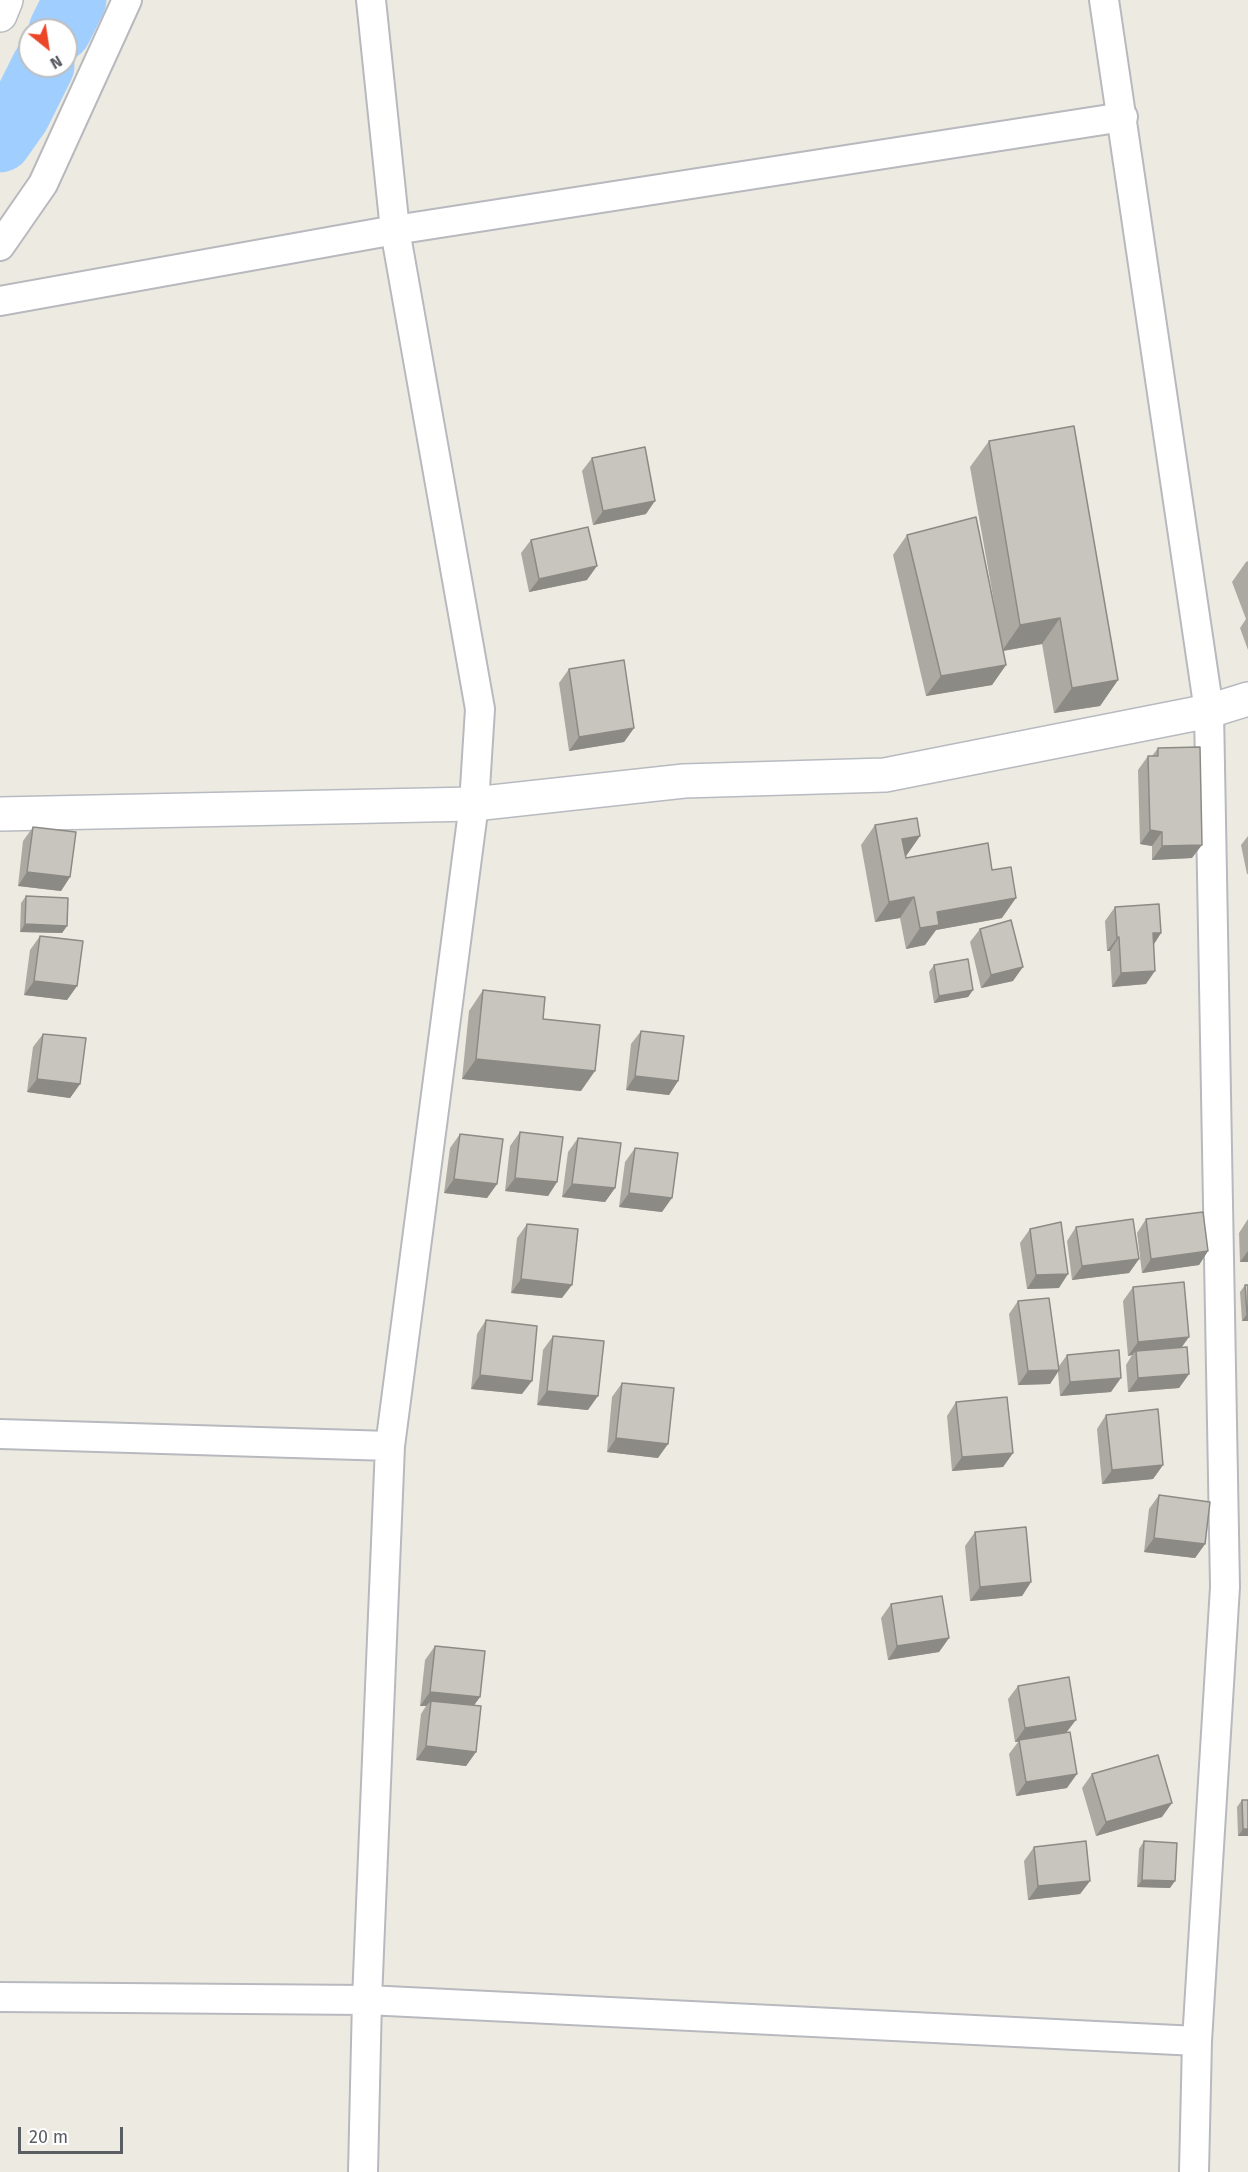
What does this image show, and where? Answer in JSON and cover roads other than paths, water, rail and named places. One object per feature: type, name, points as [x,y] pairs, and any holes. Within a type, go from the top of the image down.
[{"type":"street","points":[[0,15],[6,0]]},
{"type":"street","points":[[0,246],[43,184],[127,0]]},
{"type":"street","points":[[363,2172],[367,2000],[390,1446],[474,804],[480,710],[395,230],[371,0]]},
{"type":"street","points":[[1104,0],[1209,711],[1236,1580],[1197,2041],[1194,2172]]},
{"type":"street","points":[[0,301],[395,230],[1123,117]]},
{"type":"street","points":[[0,814],[474,804],[684,781],[885,775],[1209,711],[1248,699]]},
{"type":"street","points":[[0,1434],[390,1446]]},
{"type":"street","points":[[0,1996],[367,2000],[1197,2041]]},
{"type":"waterway","points":[[66,18],[75,0]]},
{"type":"waterway","points":[[0,141],[19,114],[37,78]]}]
